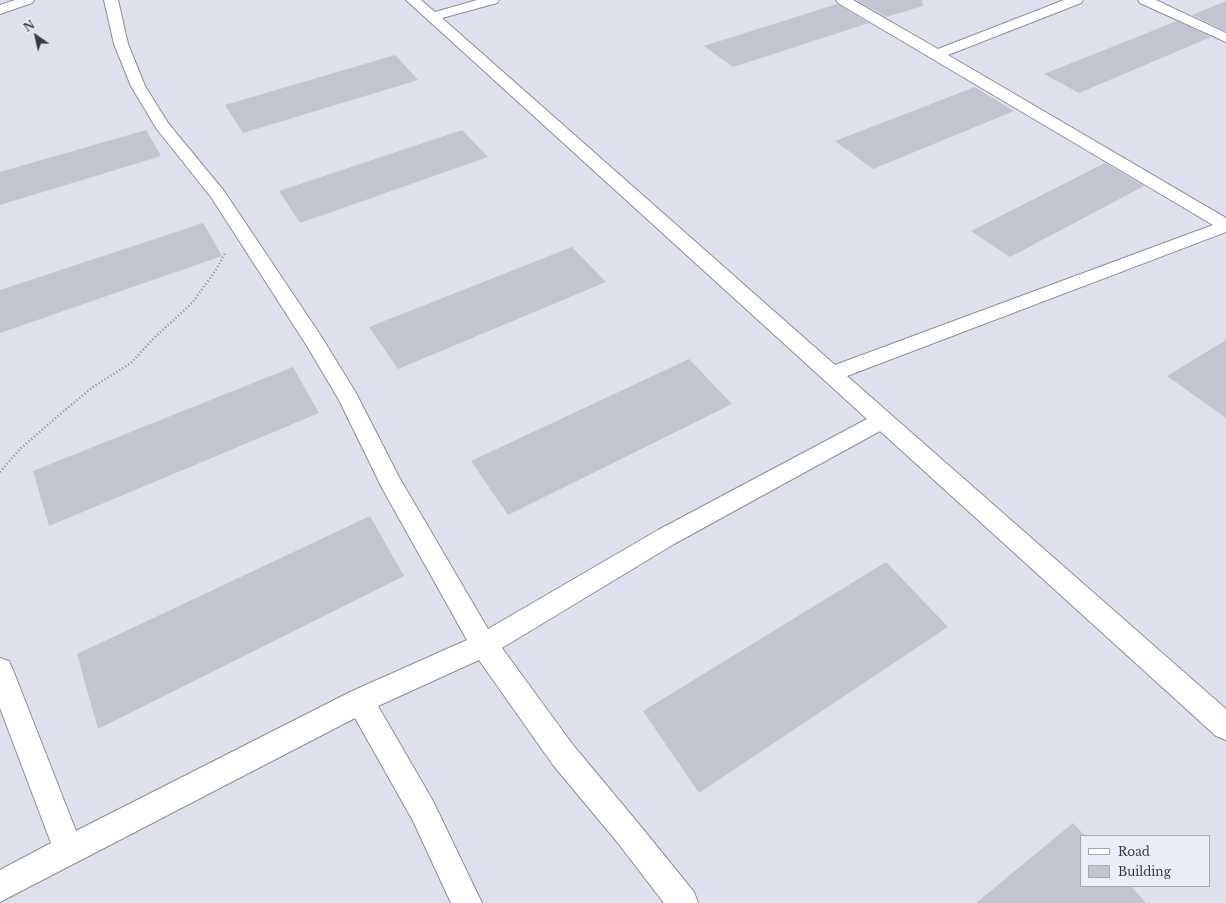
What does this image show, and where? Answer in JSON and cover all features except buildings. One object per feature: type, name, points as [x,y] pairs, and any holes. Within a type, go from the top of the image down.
[{"type":"street","points":[[0,10],[28,0]]},
{"type":"street","points":[[111,0],[120,44],[138,86],[162,125],[218,195],[314,341],[349,398],[390,482],[484,645],[563,755],[628,832],[683,903]]},
{"type":"street","points":[[413,0],[1226,727]]},
{"type":"street","points":[[432,17],[492,0]]},
{"type":"street","points":[[842,0],[937,54],[1226,226]]},
{"type":"street","points":[[937,54],[1076,0]]},
{"type":"street","points":[[1145,0],[1226,38]]},
{"type":"street","points":[[831,374],[1226,226]]},
{"type":"street","points":[[0,887],[360,701],[484,645],[666,537],[883,420]]},
{"type":"street","points":[[0,670],[69,850]]},
{"type":"street","points":[[360,701],[423,811],[467,903]]},
{"type":"path","points":[[0,472],[20,449],[59,415],[93,387],[131,363],[154,338],[192,303],[216,270],[238,224]]}]
